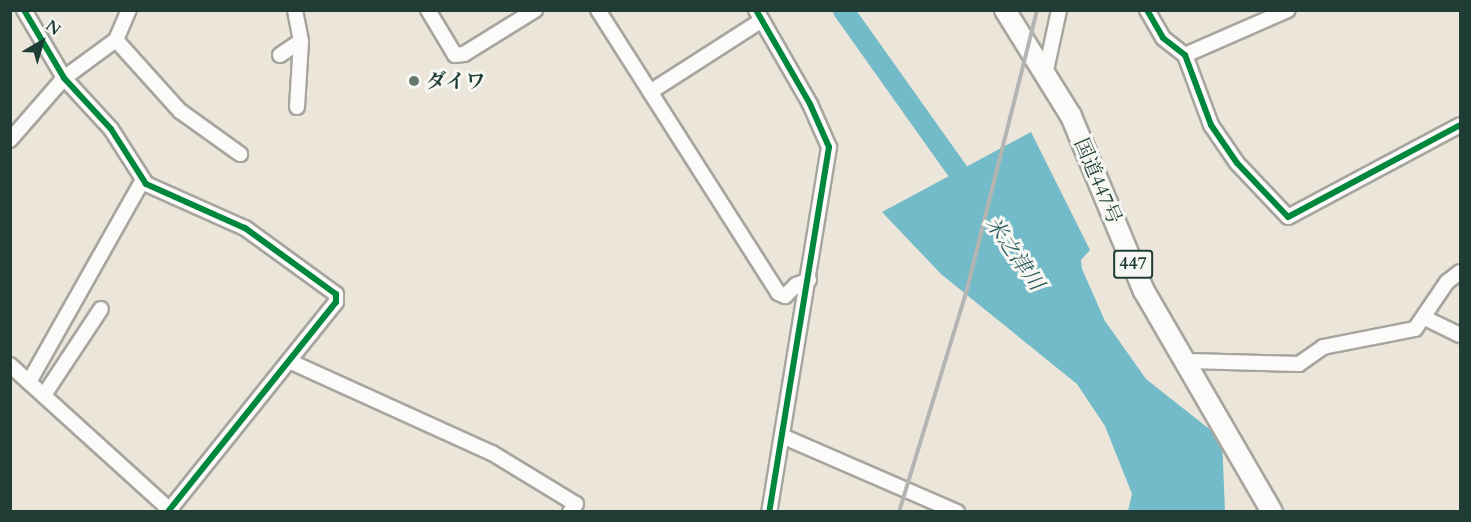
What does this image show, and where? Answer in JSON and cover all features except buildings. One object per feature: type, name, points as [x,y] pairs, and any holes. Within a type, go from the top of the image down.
[{"type":"highway","name":"国道447号","points":[[1005,10],[1071,116],[1144,291],[1189,361],[1272,512]]},
{"type":"street","points":[[10,365],[170,511],[336,302],[336,294],[245,228],[143,180],[111,129],[64,78],[24,10]]},
{"type":"street","points":[[10,140],[64,78],[116,40],[129,10]]},
{"type":"street","points":[[296,10],[301,41],[297,107]]},
{"type":"street","points":[[428,10],[455,55],[464,54],[535,10]]},
{"type":"street","points":[[598,10],[778,293],[785,296],[796,285],[809,280]]},
{"type":"street","points":[[1045,75],[1059,10]]},
{"type":"street","points":[[1148,10],[1163,38],[1185,55],[1211,125],[1237,163],[1288,217],[1461,125]]},
{"type":"street","points":[[1185,55],[1288,10]]},
{"type":"street","points":[[650,92],[759,15],[819,120],[829,147],[809,280],[769,512]]},
{"type":"street","points":[[116,40],[180,111],[240,154]]},
{"type":"street","points":[[280,55],[301,41]]},
{"type":"street","points":[[29,382],[143,180]]},
{"type":"street","points":[[1189,361],[1299,364],[1323,347],[1415,329],[1425,318],[1447,282],[1461,272]]},
{"type":"street","points":[[44,395],[101,309]]},
{"type":"street","points":[[1425,318],[1461,335]]},
{"type":"street","points":[[288,361],[492,453],[576,504],[570,512]]},
{"type":"street","points":[[782,436],[957,512]]},
{"type":"water","points":[[1031,132],[1090,250],[1081,260],[1082,269],[1105,321],[1146,379],[1222,439],[1225,511],[1128,511],[1132,494],[1105,426],[1077,384],[941,274],[882,212]]},
{"type":"waterway","name":"米之津川","points":[[843,10],[974,194]]},
{"type":"railway","points":[[899,512],[967,289],[1037,10]]},
{"type":"cycle path","points":[[24,10],[64,78],[111,129],[146,184],[245,228],[336,294],[336,302],[168,512]]},
{"type":"cycle path","points":[[756,10],[810,104],[829,147],[769,512]]},
{"type":"cycle path","points":[[1147,10],[1163,38],[1185,55],[1211,125],[1237,163],[1288,217],[1460,125]]},
{"type":"place","name":"ダイワ","points":[[414,81]]}]
